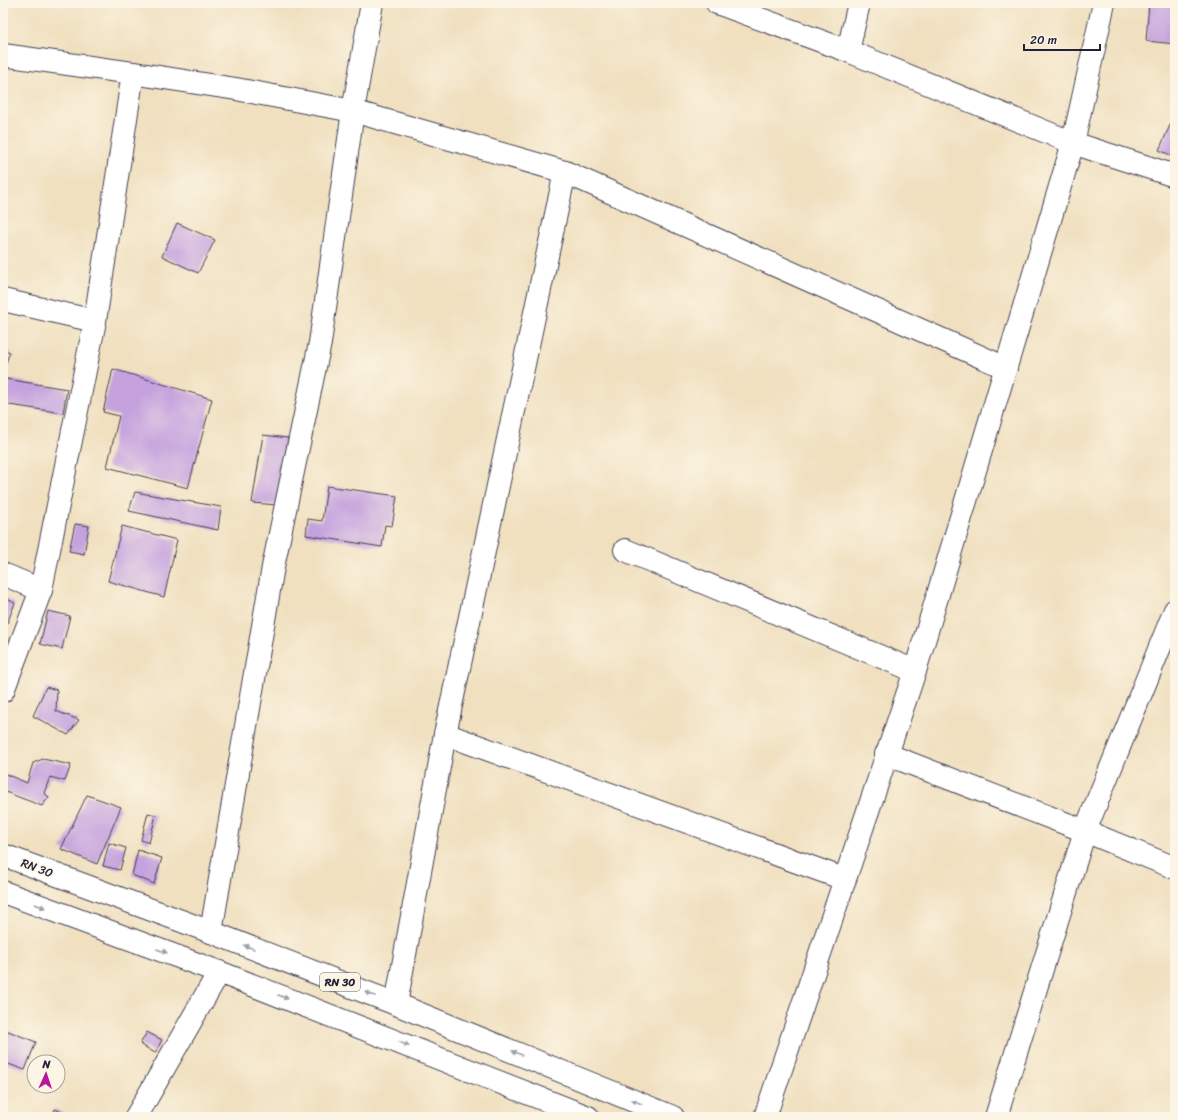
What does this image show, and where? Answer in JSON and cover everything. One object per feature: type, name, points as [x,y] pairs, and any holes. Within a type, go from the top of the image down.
[{"type":"street","points":[[211,932],[273,567],[320,343],[353,111],[372,3]]},
{"type":"street","points":[[717,3],[848,50],[1073,143],[1175,176]]},
{"type":"street","points":[[848,50],[859,3]]},
{"type":"street","points":[[765,1117],[915,671],[1073,143],[1104,3]]},
{"type":"street","points":[[3,55],[236,89],[353,111],[565,172],[1006,368]]},
{"type":"street","points":[[3,691],[41,590],[95,321],[133,73]]},
{"type":"street","points":[[396,1004],[445,734],[565,172]]},
{"type":"street","points":[[3,300],[95,321]]},
{"type":"street","points":[[625,550],[915,671]]},
{"type":"street","points":[[3,574],[41,590]]},
{"type":"street","points":[[996,1117],[1085,831],[1174,614]]},
{"type":"street","points":[[445,734],[844,879]]},
{"type":"street","points":[[886,754],[1085,831],[1175,868]]},
{"type":"street","name":"RN 30","points":[[3,855],[211,932],[396,1004],[673,1117]]},
{"type":"street","points":[[3,892],[219,972],[588,1117]]},
{"type":"street","points":[[136,1117],[219,972]]},
{"type":"building","points":[[1149,3],[1175,3],[1175,44],[1146,41]]},
{"type":"building","points":[[1172,121],[1175,123],[1175,157],[1159,150]]},
{"type":"building","points":[[177,223],[215,240],[198,273],[162,256]]},
{"type":"building","points":[[3,349],[10,352],[3,371]]},
{"type":"building","points":[[113,369],[212,399],[188,488],[107,467],[119,416],[103,412]]},
{"type":"building","points":[[6,379],[67,389],[63,413],[3,404],[3,388]]},
{"type":"building","points":[[263,435],[288,438],[278,505],[252,503]]},
{"type":"building","points":[[327,486],[397,496],[392,526],[385,525],[382,547],[306,535],[308,519],[322,521]]},
{"type":"building","points":[[135,492],[221,507],[218,530],[129,511]]},
{"type":"building","points":[[75,524],[89,526],[84,554],[69,551]]},
{"type":"building","points":[[122,526],[177,540],[164,597],[108,581]]},
{"type":"building","points":[[3,597],[15,603],[3,634]]},
{"type":"building","points":[[48,611],[70,616],[62,649],[40,644]]},
{"type":"building","points":[[46,687],[57,690],[56,711],[79,720],[68,735],[33,716]]},
{"type":"building","points":[[43,759],[71,765],[65,781],[50,777],[44,793],[49,797],[42,806],[3,791],[3,773],[27,783],[33,763]]},
{"type":"building","points":[[87,795],[121,807],[97,864],[61,849]]},
{"type":"building","points":[[148,813],[156,815],[149,843],[141,840]]},
{"type":"building","points":[[109,843],[126,848],[120,870],[103,866]]},
{"type":"building","points":[[138,850],[162,858],[154,884],[132,875]]},
{"type":"building","points":[[3,1029],[36,1042],[31,1054],[26,1054],[25,1070],[3,1062]]},
{"type":"building","points":[[147,1032],[162,1040],[155,1053],[140,1044]]},
{"type":"building","points":[[55,1109],[64,1113],[62,1117],[52,1117]]}]
